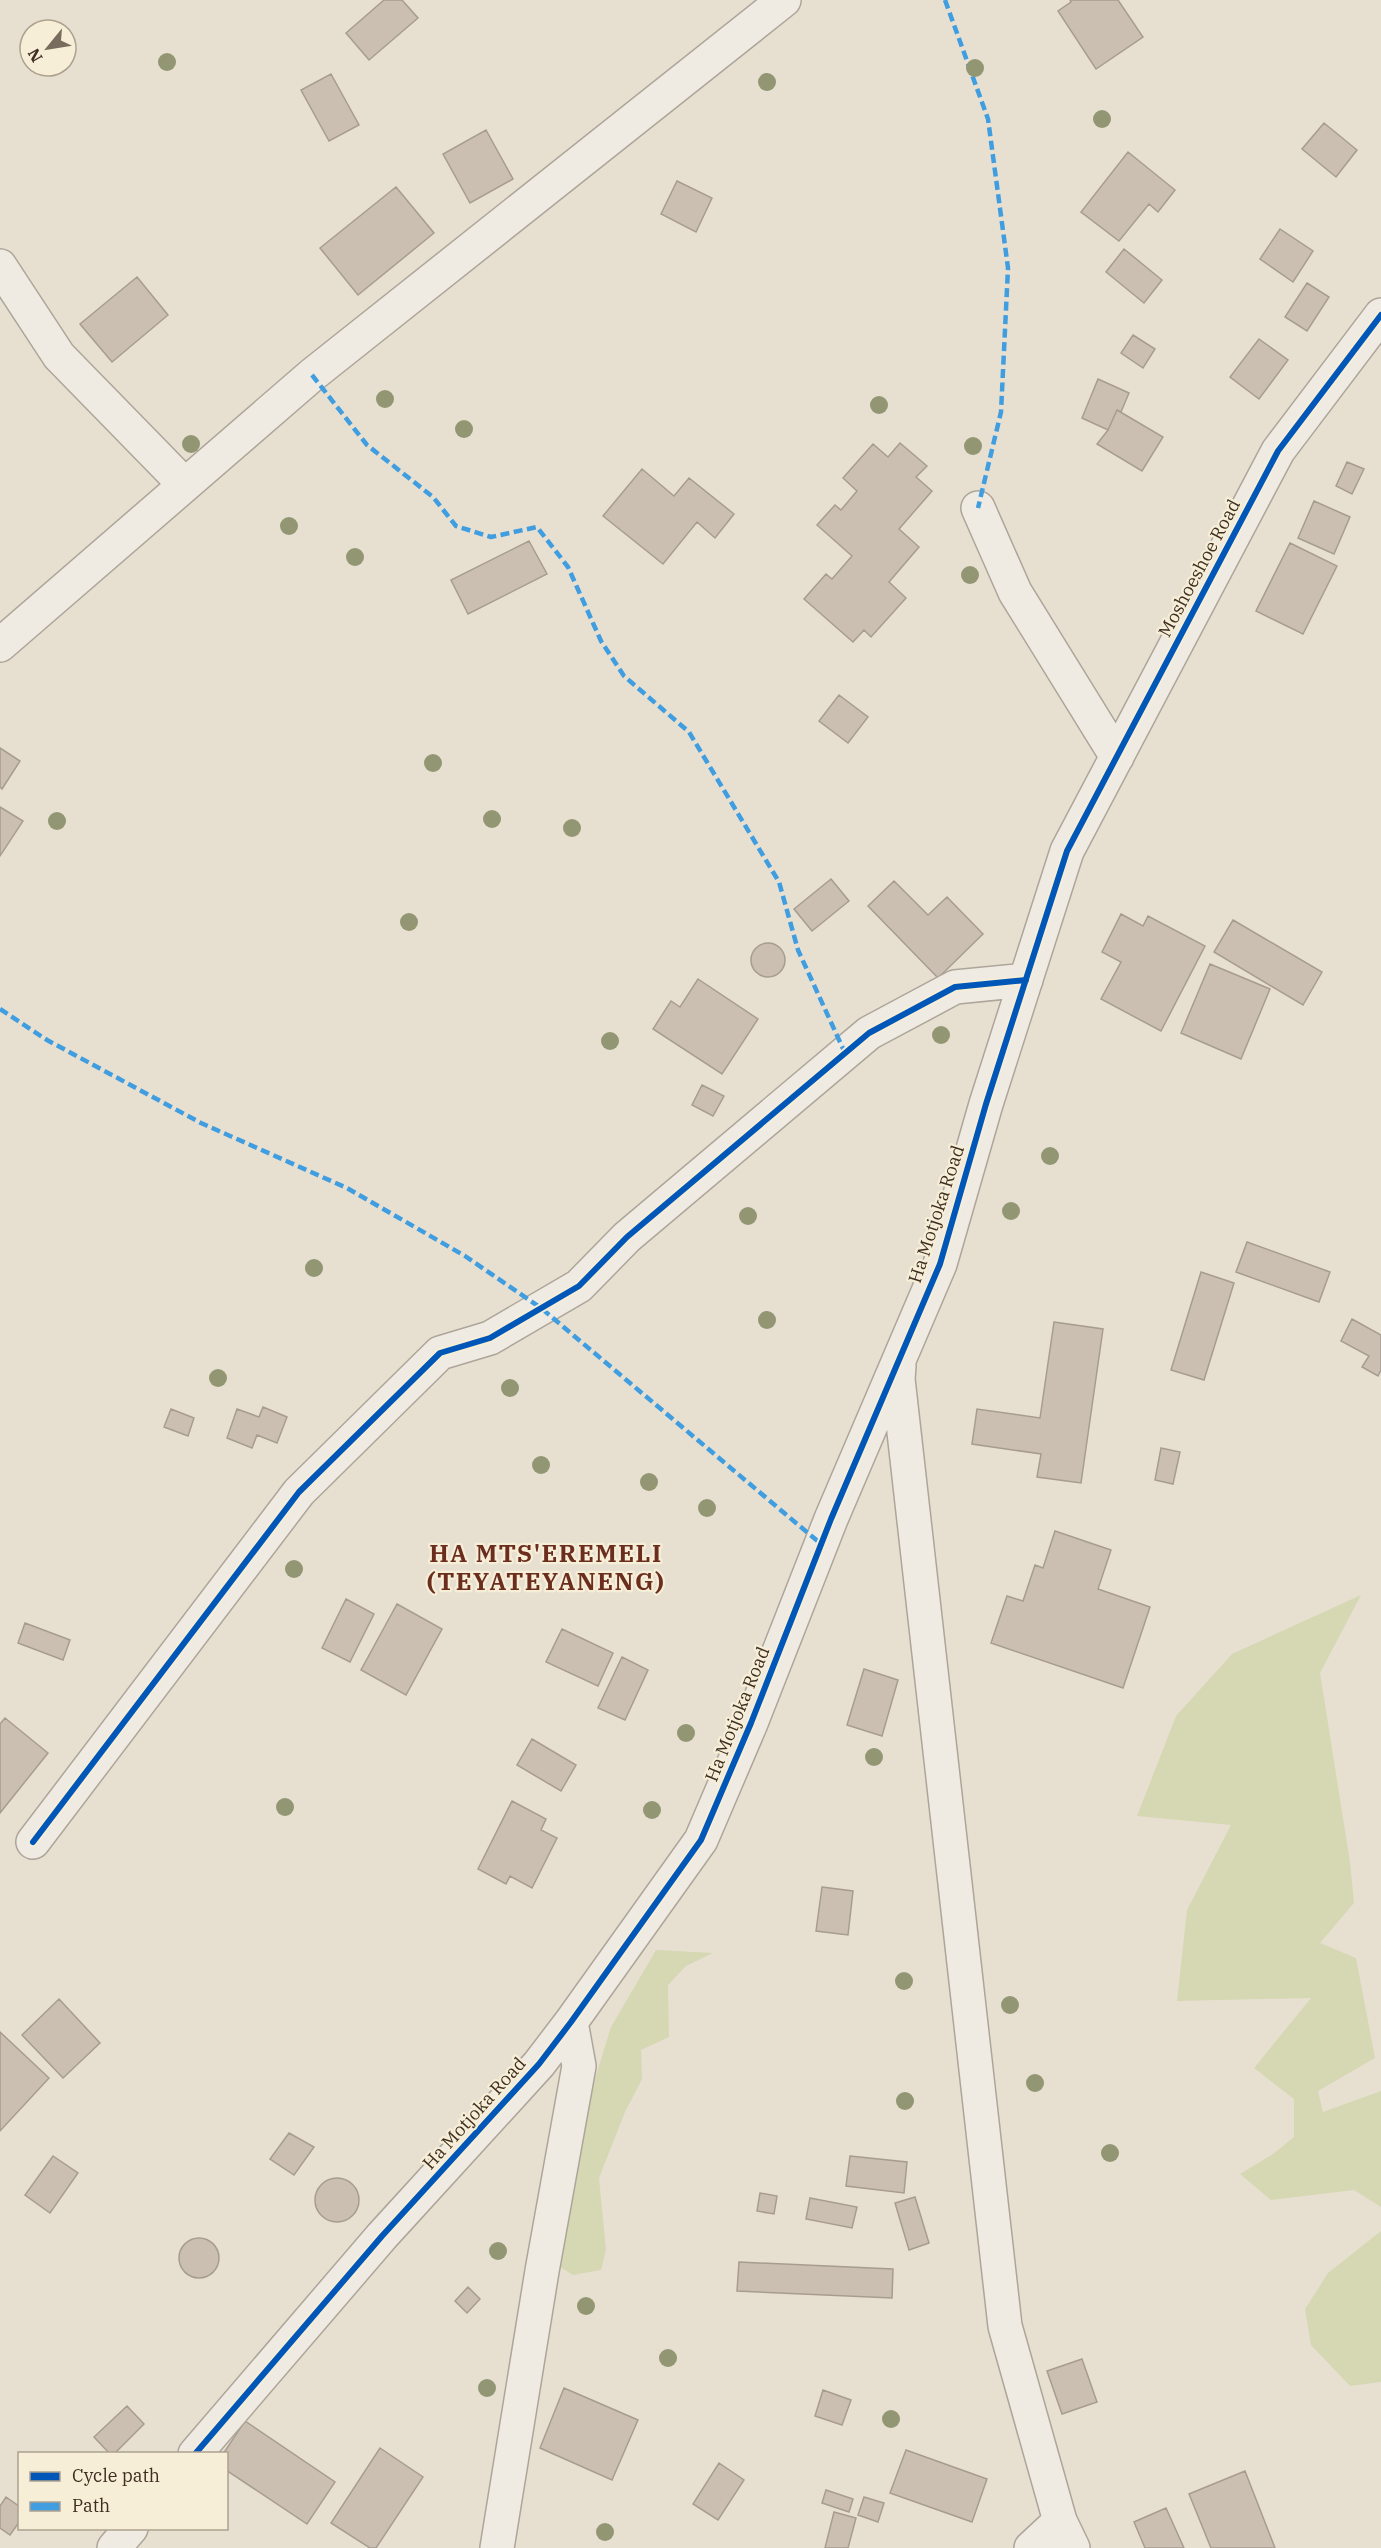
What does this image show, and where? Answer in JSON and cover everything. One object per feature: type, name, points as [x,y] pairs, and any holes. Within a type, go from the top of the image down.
[{"type":"street","points":[[0,645],[312,375],[784,0]]},
{"type":"street","points":[[0,266],[60,356],[185,485]]},
{"type":"street","name":"Moshoeshoe Road","points":[[1067,851],[1278,451],[1381,315]]},
{"type":"street","points":[[978,508],[1015,592],[1117,757]]},
{"type":"street","name":"Ha Motjoka Road","points":[[197,2452],[382,2236],[539,2064],[572,2022],[701,1840],[751,1723],[831,1519],[940,1264],[986,1104],[1067,851]]},
{"type":"street","points":[[33,1842],[299,1492],[440,1353],[490,1338],[579,1286],[627,1237],[869,1033],[955,987],[1026,980]]},
{"type":"street","points":[[900,1356],[898,1379],[1005,2326],[1067,2535],[1031,2548]]},
{"type":"street","points":[[497,2548],[542,2271],[579,2066],[572,2022]]},
{"type":"street","points":[[114,2548],[129,2530]]},
{"type":"green space","points":[[1361,1595],[1320,1673],[1350,1862],[1354,1903],[1320,1943],[1356,1958],[1375,2058],[1318,2091],[1323,2112],[1381,2091],[1381,2207],[1354,2190],[1271,2200],[1240,2174],[1273,2154],[1294,2137],[1294,2099],[1254,2068],[1311,1998],[1177,2001],[1187,1910],[1231,1825],[1137,1816],[1176,1716],[1232,1654]]},
{"type":"green space","points":[[656,1950],[713,1953],[686,1966],[668,1985],[669,2037],[641,2050],[642,2079],[625,2112],[599,2178],[606,2250],[601,2270],[573,2275],[560,2267],[572,2153],[611,2027]]},
{"type":"green space","points":[[1381,2231],[1381,2382],[1350,2386],[1311,2345],[1305,2309],[1328,2273]]},
{"type":"building","points":[[384,0],[402,0],[418,18],[369,60],[346,33]]},
{"type":"building","points":[[1070,0],[1118,0],[1143,37],[1096,69],[1058,11],[1071,2]]},
{"type":"building","points":[[331,74],[359,125],[329,141],[301,90]]},
{"type":"building","points":[[1324,123],[1357,150],[1336,177],[1302,149]]},
{"type":"building","points":[[486,130],[513,179],[470,203],[443,154]]},
{"type":"building","points":[[1128,152],[1175,190],[1158,212],[1149,204],[1119,241],[1081,212]]},
{"type":"building","points":[[677,181],[712,198],[696,232],[661,214]]},
{"type":"building","points":[[396,187],[434,233],[358,295],[320,248]]},
{"type":"building","points":[[1280,229],[1313,251],[1293,282],[1260,259]]},
{"type":"building","points":[[1124,249],[1162,280],[1144,303],[1106,272]]},
{"type":"building","points":[[137,277],[168,315],[112,362],[80,324]]},
{"type":"building","points":[[1307,283],[1329,297],[1307,331],[1285,317]]},
{"type":"building","points":[[1133,335],[1155,349],[1143,368],[1121,353]]},
{"type":"building","points":[[1259,339],[1288,360],[1259,399],[1230,377]]},
{"type":"building","points":[[1098,379],[1129,393],[1121,412],[1117,410],[1108,430],[1082,418]]},
{"type":"building","points":[[1117,410],[1163,437],[1142,471],[1097,444],[1108,430]]},
{"type":"building","points":[[900,443],[927,466],[916,477],[932,491],[899,529],[919,547],[889,582],[906,598],[871,637],[864,630],[853,642],[804,599],[826,574],[832,579],[852,556],[817,525],[835,505],[841,510],[857,491],[843,478],[873,444],[888,457]]},
{"type":"building","points":[[1347,462],[1364,469],[1352,494],[1336,486]]},
{"type":"building","points":[[642,469],[674,496],[689,478],[734,514],[715,538],[697,522],[663,564],[603,516]]},
{"type":"building","points":[[1314,501],[1350,517],[1334,554],[1298,538]]},
{"type":"building","points":[[529,541],[547,574],[468,614],[451,580]]},
{"type":"building","points":[[1290,543],[1337,566],[1303,634],[1256,611]]},
{"type":"building","points":[[839,695],[868,717],[848,743],[819,721]]},
{"type":"building","points":[[0,748],[20,761],[2,789],[0,787]]},
{"type":"building","points":[[0,807],[23,821],[0,856]]},
{"type":"building","points":[[831,879],[849,901],[812,931],[794,909]]},
{"type":"building","points":[[894,881],[928,915],[947,897],[983,934],[938,978],[868,906]]},
{"type":"building","points":[[1121,914],[1143,926],[1148,916],[1205,946],[1161,1031],[1101,999],[1121,962],[1102,952]]},
{"type":"building","points":[[1233,920],[1322,972],[1303,1005],[1214,952]]},
{"type":"building","points":[[768,943],[780,948],[785,960],[780,972],[768,977],[756,972],[751,960],[756,948]]},
{"type":"building","points":[[1210,964],[1270,989],[1241,1059],[1181,1033]]},
{"type":"building","points":[[698,979],[758,1019],[722,1074],[653,1029],[671,1001],[680,1007]]},
{"type":"building","points":[[702,1085],[724,1096],[713,1116],[692,1105]]},
{"type":"building","points":[[1247,1242],[1330,1272],[1319,1302],[1236,1272]]},
{"type":"building","points":[[1201,1272],[1234,1283],[1204,1380],[1171,1370]]},
{"type":"building","points":[[1352,1319],[1381,1335],[1381,1370],[1378,1376],[1362,1367],[1369,1356],[1341,1341]]},
{"type":"building","points":[[1054,1322],[1103,1329],[1081,1483],[1037,1477],[1041,1454],[972,1444],[977,1409],[1040,1418]]},
{"type":"building","points":[[263,1407],[287,1417],[277,1443],[257,1435],[252,1448],[227,1438],[237,1409],[259,1417]]},
{"type":"building","points":[[171,1409],[194,1418],[188,1436],[164,1427]]},
{"type":"building","points":[[1161,1448],[1180,1452],[1173,1484],[1155,1480]]},
{"type":"building","points":[[1055,1531],[1111,1550],[1098,1589],[1150,1607],[1123,1688],[991,1643],[1007,1596],[1023,1601],[1035,1565],[1043,1568]]},
{"type":"building","points":[[346,1599],[374,1614],[350,1662],[322,1648]]},
{"type":"building","points":[[397,1604],[442,1629],[406,1695],[361,1670]]},
{"type":"building","points":[[25,1623],[70,1640],[63,1660],[18,1643]]},
{"type":"building","points":[[562,1629],[613,1653],[598,1686],[546,1662]]},
{"type":"building","points":[[622,1657],[648,1670],[625,1720],[598,1708]]},
{"type":"building","points":[[864,1669],[898,1680],[882,1736],[847,1725]]},
{"type":"building","points":[[5,1718],[48,1753],[0,1813],[0,1724]]},
{"type":"building","points":[[532,1739],[576,1765],[561,1791],[517,1765]]},
{"type":"building","points":[[512,1801],[546,1819],[541,1830],[557,1838],[532,1888],[510,1876],[506,1884],[478,1869]]},
{"type":"building","points":[[822,1887],[853,1891],[848,1935],[816,1931]]},
{"type":"building","points":[[59,1999],[100,2043],[63,2078],[22,2035]]},
{"type":"building","points":[[0,2032],[49,2078],[0,2131]]},
{"type":"building","points":[[289,2133],[314,2147],[294,2175],[270,2159]]},
{"type":"building","points":[[53,2156],[78,2173],[50,2213],[25,2195]]},
{"type":"building","points":[[850,2156],[907,2162],[904,2193],[846,2186]]},
{"type":"building","points":[[337,2178],[352,2185],[359,2200],[352,2215],[337,2222],[322,2215],[315,2200],[322,2185]]},
{"type":"building","points":[[760,2193],[777,2196],[774,2214],[757,2211]]},
{"type":"building","points":[[915,2197],[929,2243],[909,2250],[895,2203]]},
{"type":"building","points":[[810,2198],[857,2207],[852,2228],[806,2219]]},
{"type":"building","points":[[199,2238],[207,2239],[213,2244],[218,2250],[218,2266],[213,2272],[207,2277],[199,2278],[191,2277],[185,2272],[180,2266],[179,2258],[180,2250],[185,2244],[191,2239]]},
{"type":"building","points":[[739,2262],[893,2269],[892,2298],[737,2291]]},
{"type":"building","points":[[468,2287],[480,2299],[467,2313],[455,2301]]},
{"type":"building","points":[[1082,2359],[1097,2402],[1062,2414],[1047,2371]]},
{"type":"building","points":[[564,2388],[638,2420],[612,2480],[540,2448]]},
{"type":"building","points":[[823,2390],[851,2400],[842,2425],[815,2416]]},
{"type":"building","points":[[127,2406],[144,2424],[116,2452],[108,2452],[94,2437]]},
{"type":"building","points":[[245,2421],[335,2482],[307,2524],[228,2471],[228,2452],[224,2452]]},
{"type":"building","points":[[380,2448],[423,2477],[376,2548],[370,2548],[331,2523]]},
{"type":"building","points":[[906,2450],[987,2479],[972,2522],[890,2493]]},
{"type":"building","points":[[719,2463],[744,2480],[718,2520],[693,2504]]},
{"type":"building","points":[[1245,2471],[1275,2548],[1211,2548],[1189,2494]]},
{"type":"building","points":[[826,2490],[853,2499],[849,2512],[822,2503]]},
{"type":"building","points":[[6,2497],[18,2506],[18,2524],[10,2535],[0,2528],[0,2506]]},
{"type":"building","points":[[864,2497],[884,2503],[878,2522],[858,2515]]},
{"type":"building","points":[[1166,2508],[1184,2548],[1145,2548],[1134,2522]]},
{"type":"building","points":[[834,2512],[856,2518],[848,2548],[825,2548]]},
{"type":"marked path","points":[[945,0],[988,119],[1008,268],[1001,412],[978,508]]},
{"type":"marked path","points":[[312,375],[367,445],[433,497],[456,526],[491,537],[537,527],[568,567],[601,641],[624,676],[689,732],[779,882],[798,950],[845,1053]]},
{"type":"marked path","points":[[0,1009],[47,1040],[201,1123],[347,1188],[465,1256],[541,1308],[821,1544]]},
{"type":"cycle path","points":[[197,2452],[382,2236],[539,2064],[701,1840],[751,1723],[831,1519],[940,1264],[986,1104],[1067,851],[1278,451],[1381,315]]},
{"type":"cycle path","points":[[33,1842],[299,1492],[440,1353],[490,1338],[579,1286],[627,1237],[869,1033],[955,987],[1026,980]]},
{"type":"district","name":"HA MTS'EREMELI (TEYATEYANENG)","points":[[546,1567]]}]
